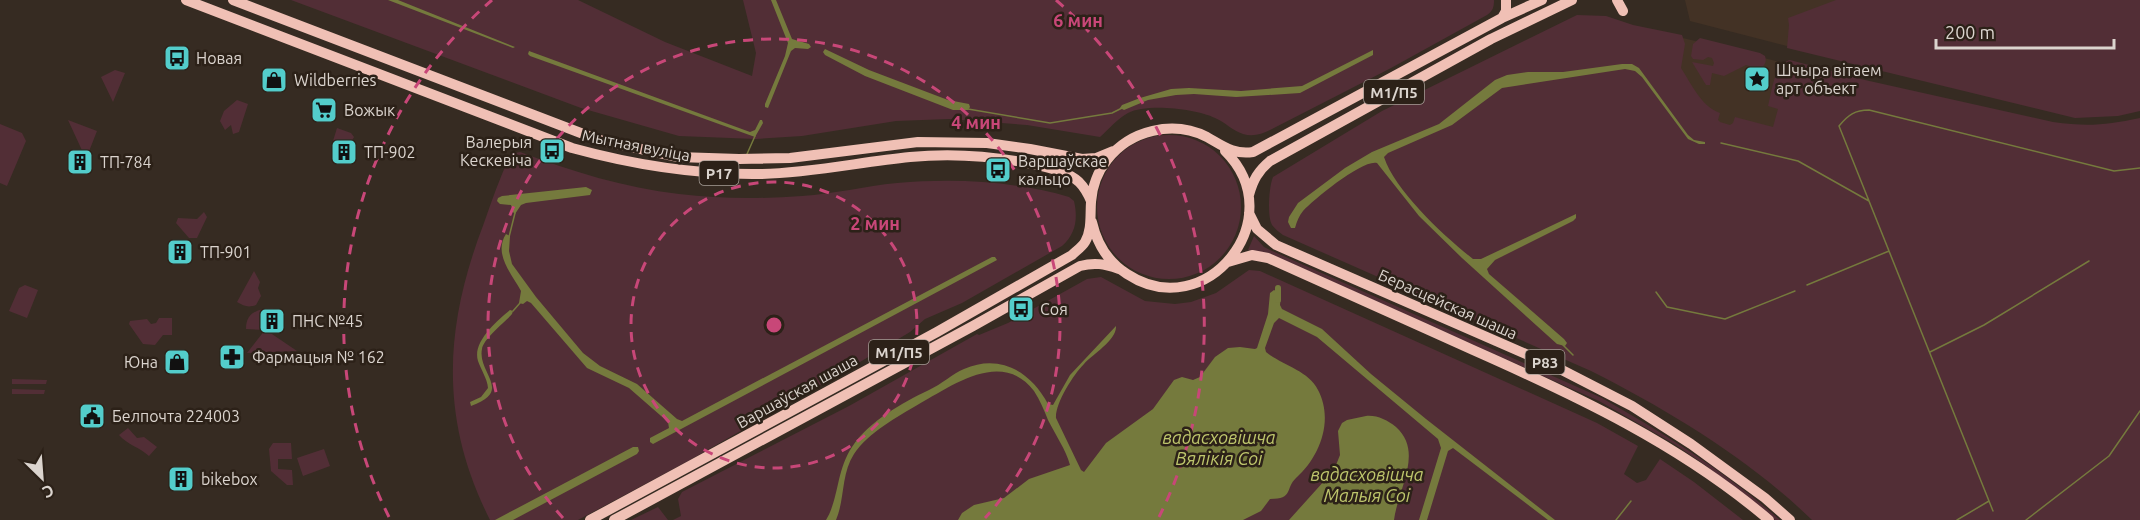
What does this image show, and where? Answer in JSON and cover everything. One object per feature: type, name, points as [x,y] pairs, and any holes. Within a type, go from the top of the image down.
[{"type":"highway","name":"Мытная вуліца","points":[[186,0],[572,147],[617,160],[692,172],[761,174],[796,172],[912,157],[951,156],[998,159],[1046,167],[1067,174],[1081,183],[1091,201]]},
{"type":"highway","name":"Мытная вуліца","points":[[233,0],[599,140],[678,157],[778,159],[918,142],[961,141],[1089,159],[1118,148]]},
{"type":"highway","points":[[1502,18],[1506,11],[1506,0]]},
{"type":"highway","name":"Варшаўская шаша","points":[[590,520],[937,332],[1072,255],[1084,244],[1089,233],[1091,201],[1099,172],[1118,148],[1145,133],[1160,129],[1192,132],[1236,153],[1262,148],[1526,3],[1542,0]]},
{"type":"highway","name":"Варшаўская шаша","points":[[1249,195],[1253,180],[1260,169],[1270,161],[1519,25],[1572,0]]},
{"type":"highway","points":[[1617,0],[1623,11]]},
{"type":"highway","points":[[1519,25],[1524,18],[1526,3]]},
{"type":"highway","name":"Варшаўская шаша","points":[[614,520],[1080,266],[1102,263],[1150,285],[1175,287],[1200,282],[1215,273],[1228,262],[1243,240],[1250,213],[1249,195],[1239,168],[1220,146]]},
{"type":"highway","name":"Берасцейская шаша","points":[[1250,213],[1257,230],[1276,246],[1560,369],[1632,406],[1765,498],[1790,520]]},
{"type":"highway","name":"Варшаўская шаша","points":[[1091,217],[1100,246],[1119,270]]},
{"type":"highway","name":"Берасцейская шаша","points":[[1228,262],[1252,255],[1269,258],[1571,393],[1657,440],[1748,502],[1769,520]]},
{"type":"shaded area","points":[[291,0],[578,0],[665,42],[752,76],[756,53],[743,0],[1494,0],[1493,9],[1487,15],[1391,68],[1257,135],[1239,133],[1219,120],[1196,112],[1147,108],[1128,113],[1100,137],[1027,125],[949,119],[896,121],[802,136],[756,139],[679,136],[581,108]]},
{"type":"shaded area","points":[[1685,0],[1842,0],[1787,46],[1690,21]]},
{"type":"shaded area","points":[[1836,0],[2140,0],[2140,111],[2118,116],[2075,118],[1787,48],[1788,18]]},
{"type":"shaded area","points":[[1577,15],[1606,16],[1633,25],[1682,35],[1685,44],[1681,68],[1702,100],[1720,113],[1718,120],[1730,125],[1735,117],[1773,127],[1778,109],[1768,106],[1772,86],[1780,67],[1790,60],[1865,80],[2053,122],[2097,124],[2140,118],[2140,520],[1812,520],[1762,477],[1708,438],[1621,386],[1283,235],[1272,225],[1269,201],[1273,177],[1382,111]]},
{"type":"shaded area","points":[[1679,37],[1796,66],[1777,133],[1717,129],[1672,70]]},
{"type":"shaded area","points":[[1700,38],[1760,53],[1765,56],[1765,63],[1760,69],[1746,65],[1724,76],[1712,73],[1710,85],[1706,85],[1692,62],[1713,66],[1712,58],[1708,57],[1703,60],[1693,59],[1691,56],[1693,44]]},
{"type":"shaded area","points":[[115,70],[125,73],[113,102],[101,77]]},
{"type":"shaded area","points":[[237,100],[248,104],[239,132],[233,134],[231,125],[225,130],[220,121],[224,111]]},
{"type":"shaded area","points":[[68,120],[97,131],[86,159]]},
{"type":"shaded area","points":[[0,124],[22,133],[26,141],[7,186],[0,183]]},
{"type":"shaded area","points":[[337,128],[351,133],[354,137],[349,146],[333,141]]},
{"type":"shaded area","name":"Варшаўскае кальцо","points":[[1169,135],[1196,141],[1209,147],[1220,156],[1229,167],[1235,180],[1241,207],[1235,234],[1229,247],[1220,258],[1209,267],[1196,273],[1169,279],[1142,273],[1129,267],[1118,258],[1109,247],[1103,234],[1097,207],[1103,180],[1109,167],[1118,156],[1129,147],[1142,141]]},
{"type":"shaded area","points":[[520,152],[618,183],[710,197],[802,196],[885,184],[919,182],[962,181],[1006,184],[1069,197],[1074,201],[1076,220],[1073,231],[1062,246],[962,303],[925,319],[910,332],[855,365],[690,460],[578,520],[490,520],[473,483],[462,446],[455,409],[453,373],[455,336],[461,299],[471,261],[490,206],[511,154]]},
{"type":"shaded area","points":[[204,212],[207,217],[197,238],[189,238],[176,223],[178,218],[197,219]]},
{"type":"shaded area","points":[[1254,236],[1270,250],[1602,398],[1694,454],[1780,520],[1775,520],[1705,465],[1674,444],[1599,401],[1268,253],[1248,250]]},
{"type":"shaded area","points":[[1249,270],[1260,271],[1597,423],[1638,446],[1624,474],[1637,483],[1646,480],[1660,459],[1743,520],[673,520],[681,516],[678,499],[682,492],[849,406],[977,334],[1008,323],[1087,279],[1101,277],[1145,301],[1175,304],[1191,302],[1216,293]]},
{"type":"shaded area","points":[[254,271],[260,282],[258,288],[261,296],[256,305],[246,306],[237,302]]},
{"type":"shaded area","points":[[25,285],[38,290],[27,318],[9,311],[19,288]]},
{"type":"shaded area","points":[[273,308],[277,316],[265,317],[266,330],[297,351],[247,353],[265,330],[246,329],[248,319],[254,312]]},
{"type":"shaded area","points":[[159,318],[172,318],[172,335],[163,335],[155,345],[143,344],[129,324],[130,321],[147,319],[151,324],[156,323]]},
{"type":"shaded area","points":[[12,379],[47,380],[46,384],[12,384]]},
{"type":"shaded area","points":[[12,389],[45,390],[44,394],[12,394]]},
{"type":"shaded area","points":[[128,428],[137,438],[144,437],[157,447],[149,456],[119,435]]},
{"type":"shaded area","points":[[273,443],[291,443],[292,459],[278,459],[278,469],[292,470],[293,485],[287,485],[271,471],[269,449]]},
{"type":"shaded area","points":[[324,449],[330,466],[303,476],[297,458]]},
{"type":"shaded area","points":[[658,507],[668,520],[631,520]]},
{"type":"water","points":[[388,0],[398,0],[515,47],[513,48]]},
{"type":"water","points":[[771,0],[776,0],[792,39],[809,44],[811,47],[808,49],[795,48],[791,51],[768,108],[765,104],[788,43]]},
{"type":"water","points":[[825,49],[869,70],[948,100],[969,104],[970,107],[968,110],[953,110],[865,76],[825,55],[823,52]]},
{"type":"water","points":[[1373,50],[1373,55],[1300,93],[1236,97],[1176,95],[1148,100],[1124,110],[1120,108],[1140,98],[1171,89],[1241,91],[1302,86]]},
{"type":"water","points":[[529,51],[750,132],[755,130],[760,120],[763,123],[755,137],[530,56]]},
{"type":"water","points":[[1632,64],[1639,68],[1688,135],[1705,144],[1688,139],[1642,77],[1635,71],[1625,69],[1502,88],[1452,125],[1388,153],[1384,157],[1399,184],[1422,213],[1473,259],[1481,259],[1576,214],[1573,221],[1495,260],[1487,269],[1489,274],[1564,339],[1567,343],[1565,346],[1557,344],[1462,258],[1419,216],[1377,163],[1361,167],[1328,189],[1303,211],[1295,228],[1291,228],[1288,222],[1298,203],[1345,168],[1372,152],[1439,124],[1495,80],[1507,75],[1528,72],[1563,72]]},
{"type":"water","points":[[586,187],[592,190],[590,195],[526,203],[521,205],[515,214],[511,205],[500,204],[497,201],[502,196]]},
{"type":"water","points":[[506,234],[510,236],[509,251],[512,264],[536,297],[583,353],[600,366],[637,384],[682,421],[992,257],[997,260],[653,444],[650,438],[669,428],[668,422],[629,388],[587,368],[531,303],[527,301],[523,304],[519,303],[521,291],[505,264],[503,256],[503,241]]},
{"type":"water","name":"вадасховішча Вялікія Соі","points":[[1274,290],[1281,294],[1282,309],[1322,329],[1371,374],[1555,520],[1548,520],[1453,448],[1448,451],[1427,520],[1419,520],[1441,448],[1438,439],[1317,337],[1279,318],[1274,323],[1265,348],[1266,352],[1314,383],[1323,402],[1325,413],[1322,437],[1312,460],[1293,482],[1286,495],[1278,499],[1270,499],[1261,511],[1243,520],[958,520],[962,513],[974,505],[1004,498],[1029,479],[1070,465],[1034,391],[1021,379],[1007,373],[993,372],[962,380],[893,420],[867,439],[850,462],[836,520],[826,520],[843,466],[852,447],[867,429],[887,414],[960,371],[990,363],[1013,368],[1033,383],[1048,404],[1053,405],[1070,375],[1116,326],[1109,342],[1075,375],[1056,412],[1056,418],[1084,472],[1106,443],[1153,409],[1174,380],[1182,377],[1193,380],[1200,377],[1215,357],[1228,348],[1257,348],[1268,314],[1270,293]]},
{"type":"water","points":[[510,310],[513,311],[512,314],[490,336],[482,349],[484,366],[491,381],[490,394],[484,400],[471,406],[470,402],[481,397],[488,388],[477,354],[482,339]]},
{"type":"water","name":"вадасховішча Малыя Соі","points":[[1366,416],[1382,418],[1396,427],[1404,437],[1408,448],[1407,471],[1394,520],[1289,520],[1334,470],[1340,455],[1338,431],[1342,423]]},
{"type":"water","points":[[633,447],[638,447],[637,454],[513,520],[495,520]]},
{"type":"waterway","points":[[968,109],[1050,123],[1112,113],[1122,108]]},
{"type":"waterway","points":[[1993,511],[1839,126],[1852,114],[1869,110],[2114,171],[2140,168]]},
{"type":"waterway","points":[[747,154],[755,136]]},
{"type":"waterway","points":[[1721,143],[1798,161],[1869,201]]},
{"type":"waterway","points":[[509,237],[515,213]]},
{"type":"waterway","points":[[1807,285],[1889,251]]},
{"type":"waterway","points":[[1930,352],[1984,325],[2089,261]]},
{"type":"waterway","points":[[1278,288],[1278,300]]},
{"type":"waterway","points":[[1656,292],[1667,307],[1725,319],[1795,291]]},
{"type":"waterway","points":[[513,311],[520,303]]},
{"type":"waterway","points":[[1563,345],[1573,355]]},
{"type":"waterway","points":[[2026,520],[2109,456],[2140,411]]},
{"type":"waterway","points":[[1616,520],[1631,501]]},
{"type":"waterway","points":[[1957,520],[1989,501]]},
{"type":"place","name":"Новая","points":[[177,58]]},
{"type":"place","name":"Шчыра вiтаем арт объект","points":[[1757,79]]},
{"type":"place","name":"Wildberries","points":[[274,80]]},
{"type":"place","name":"Вожык","points":[[324,110]]},
{"type":"place","name":"Валерыя Кескевіча","points":[[552,151]]},
{"type":"place","name":"ТП-902","points":[[344,152]]},
{"type":"place","name":"ТП-784","points":[[80,162]]},
{"type":"place","name":"Варшаўскае кальцо","points":[[998,170]]},
{"type":"place","name":"ТП-901","points":[[180,252]]},
{"type":"place","name":"Соя","points":[[1021,309]]},
{"type":"place","name":"ПНС №45","points":[[272,321]]},
{"type":"place","name":"Фармацыя № 162","points":[[232,357]]},
{"type":"place","name":"Юна","points":[[177,362]]},
{"type":"place","name":"Белпочта 224003","points":[[92,416]]},
{"type":"place","name":"bikebox","points":[[181,479]]}]
